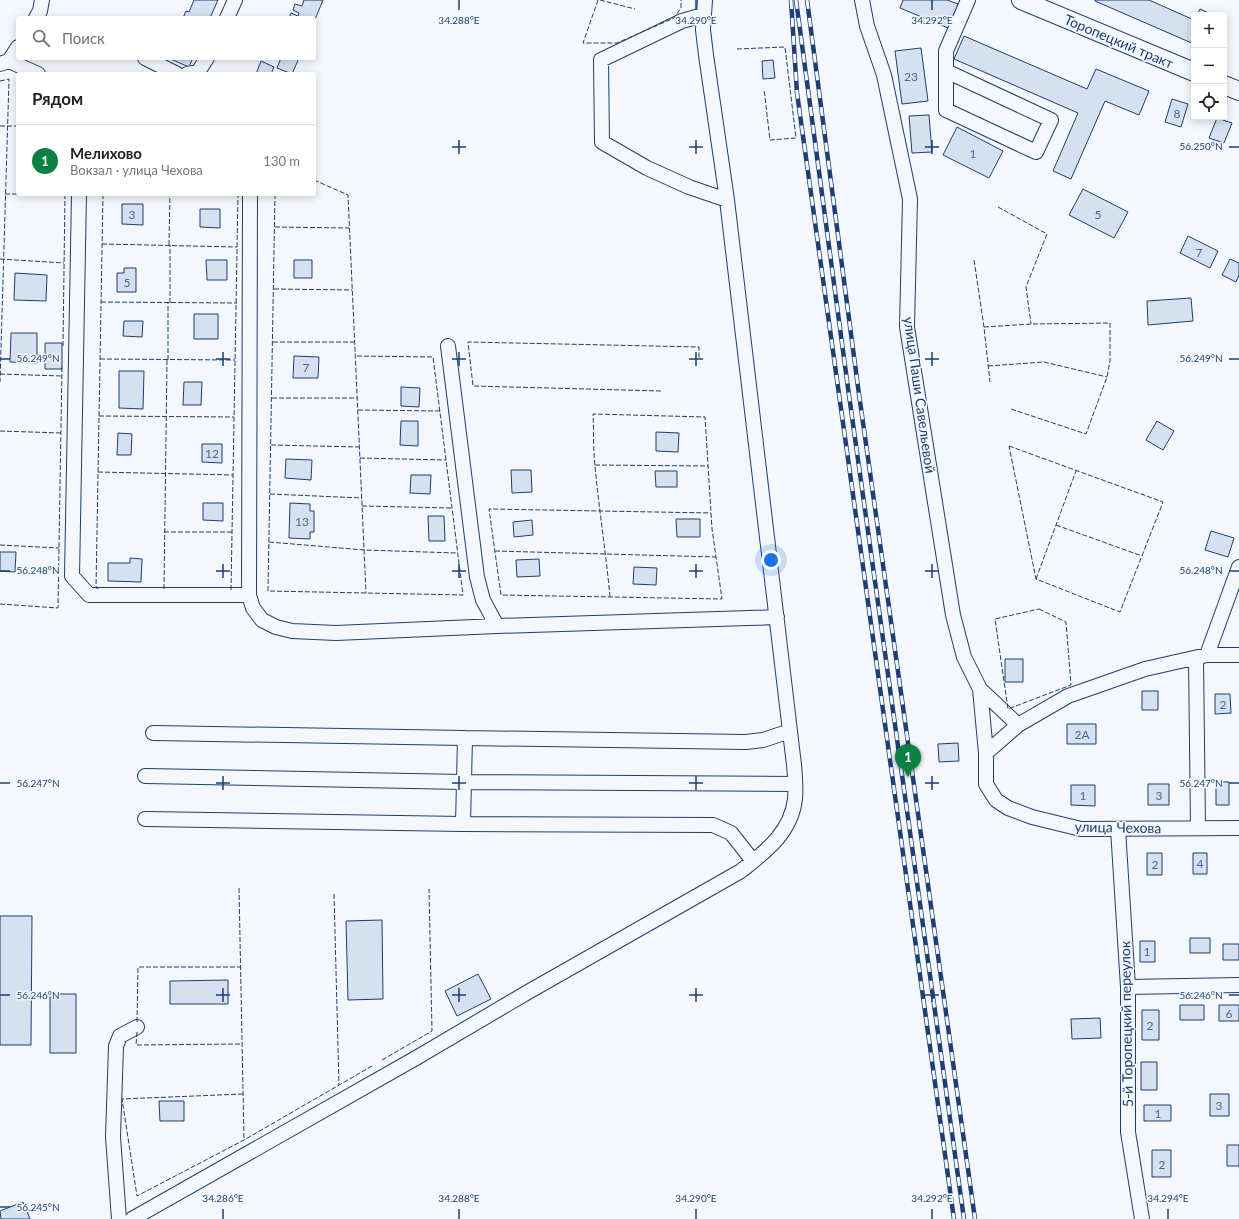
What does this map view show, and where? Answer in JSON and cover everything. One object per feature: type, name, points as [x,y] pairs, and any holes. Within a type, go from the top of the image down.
[{"type":"main road","name":"Торопецкий тракт","points":[[1021,0],[1047,5],[1191,71]]},
{"type":"main road","points":[[1227,86],[1239,91]]},
{"type":"street","points":[[37,16],[40,11],[42,0]]},
{"type":"street","points":[[228,16],[235,0]]},
{"type":"street","points":[[132,1219],[741,871],[768,849],[783,833],[790,818],[796,784],[727,200],[703,30],[705,0]]},
{"type":"street","name":"улица Паши Савельевой","points":[[862,0],[867,26],[884,75],[910,200],[907,327],[953,615],[964,657],[980,689],[1018,725]]},
{"type":"street","points":[[946,71],[1051,120],[1036,152],[946,110],[946,71],[946,51],[968,0]]},
{"type":"street","points":[[703,15],[682,21],[601,60],[602,142],[647,168],[688,187],[727,200]]},
{"type":"street","points":[[16,49],[5,63],[32,72]]},
{"type":"street","points":[[149,60],[173,72]]},
{"type":"street","points":[[198,72],[206,60]]},
{"type":"street","points":[[79,196],[72,576],[89,595],[249,595]]},
{"type":"street","points":[[250,196],[249,595],[254,608],[262,620],[276,627],[292,631],[336,633],[777,617]]},
{"type":"street","points":[[448,346],[477,577],[483,600],[497,626]]},
{"type":"street","points":[[1198,828],[1201,657],[1239,567]]},
{"type":"street","points":[[986,753],[1018,725],[1068,696],[1145,669],[1201,657],[1239,655]]},
{"type":"street","name":"улица Чехова","points":[[980,689],[986,753],[986,784],[996,800],[1008,808],[1032,817],[1081,829],[1239,828]]},
{"type":"street","points":[[153,733],[746,742],[763,740],[790,731]]},
{"type":"street","points":[[463,824],[465,738]]},
{"type":"street","points":[[145,776],[463,782],[796,784]]},
{"type":"street","points":[[145,819],[463,824],[713,825],[730,833],[753,862]]},
{"type":"street","name":"5-й Торопецкий переулок","points":[[1118,829],[1128,987],[1128,1132],[1142,1219]]},
{"type":"street","points":[[1128,987],[1239,984]]},
{"type":"street","points":[[119,1219],[113,1137],[116,1046],[120,1036],[137,1027]]},
{"type":"building","points":[[194,0],[218,0],[211,16],[184,16],[186,11],[189,12]]},
{"type":"building","points":[[304,0],[323,0],[316,17],[298,16],[299,13],[293,10],[295,4],[302,6]]},
{"type":"building","points":[[903,0],[947,0],[958,4],[948,28],[900,8]]},
{"type":"building","points":[[1149,0],[1191,19],[1191,43],[1095,1]]},
{"type":"building","points":[[1200,9],[1206,12],[1198,12]]},
{"type":"building","points":[[291,13],[298,16],[290,16]]},
{"type":"building","points":[[964,36],[1087,89],[1096,69],[1149,91],[1139,115],[1105,101],[1071,179],[1053,171],[1078,113],[954,59]]},
{"type":"building","points":[[921,48],[928,101],[902,104],[895,51]]},
{"type":"building","points":[[173,60],[192,60],[189,67]]},
{"type":"building","points":[[280,60],[298,60],[293,72],[287,72],[277,68]]},
{"type":"building","points":[[773,60],[775,78],[763,79],[762,61]]},
{"type":"building","points":[[261,61],[274,67],[272,72],[257,72]]},
{"type":"building","points":[[1172,99],[1188,104],[1181,127],[1165,122]]},
{"type":"building","points":[[929,115],[932,152],[912,153],[909,116]]},
{"type":"building","points":[[1216,120],[1223,120],[1232,123],[1224,143],[1209,138]]},
{"type":"building","points":[[957,127],[1003,151],[989,178],[943,155]]},
{"type":"building","points":[[1083,189],[1128,212],[1114,238],[1069,215]]},
{"type":"building","points":[[122,204],[143,204],[143,225],[122,224]]},
{"type":"building","points":[[200,209],[220,209],[220,228],[200,227]]},
{"type":"building","points":[[1188,236],[1218,251],[1210,268],[1180,253]]},
{"type":"building","points":[[1230,259],[1239,263],[1239,275],[1236,282],[1222,275]]},
{"type":"building","points":[[206,260],[227,260],[227,280],[207,280]]},
{"type":"building","points":[[294,260],[312,260],[312,278],[294,278]]},
{"type":"building","points":[[124,268],[136,268],[136,292],[117,292],[117,273],[124,273]]},
{"type":"building","points":[[15,273],[47,275],[46,301],[14,300]]},
{"type":"building","points":[[1191,298],[1193,321],[1148,325],[1147,301]]},
{"type":"building","points":[[194,314],[218,314],[218,339],[194,339]]},
{"type":"building","points":[[124,321],[143,321],[142,337],[123,336]]},
{"type":"building","points":[[11,333],[37,333],[37,363],[10,362]]},
{"type":"building","points":[[45,343],[62,343],[62,369],[45,369]]},
{"type":"building","points":[[294,356],[319,357],[318,378],[293,378]]},
{"type":"building","points":[[119,371],[144,371],[143,409],[119,408]]},
{"type":"building","points":[[184,382],[202,382],[201,405],[183,405]]},
{"type":"building","points":[[401,387],[420,388],[419,407],[401,406]]},
{"type":"building","points":[[401,421],[418,421],[418,446],[400,445]]},
{"type":"building","points":[[1157,421],[1174,431],[1163,450],[1146,440]]},
{"type":"building","points":[[656,432],[679,433],[678,452],[656,451]]},
{"type":"building","points":[[118,433],[132,434],[131,455],[117,455]]},
{"type":"building","points":[[202,444],[222,444],[222,463],[202,462]]},
{"type":"building","points":[[286,459],[312,460],[311,480],[285,478]]},
{"type":"building","points":[[511,470],[531,470],[532,492],[512,493]]},
{"type":"building","points":[[655,471],[677,471],[677,487],[656,487]]},
{"type":"building","points":[[411,475],[431,475],[430,494],[410,493]]},
{"type":"building","points":[[203,503],[223,503],[223,521],[203,520]]},
{"type":"building","points":[[290,503],[310,504],[310,511],[314,511],[314,532],[310,532],[310,539],[289,538]]},
{"type":"building","points":[[428,516],[444,516],[445,541],[429,541]]},
{"type":"building","points":[[676,519],[700,519],[700,537],[677,537]]},
{"type":"building","points":[[532,520],[533,535],[514,537],[513,522]]},
{"type":"building","points":[[1211,531],[1234,538],[1228,557],[1205,550]]},
{"type":"building","points":[[0,552],[16,552],[15,572],[0,571]]},
{"type":"building","points":[[130,558],[142,559],[141,582],[108,581],[108,563],[130,563]]},
{"type":"building","points":[[539,559],[540,576],[517,577],[516,560]]},
{"type":"building","points":[[634,567],[657,568],[656,585],[633,584]]},
{"type":"building","points":[[1005,659],[1023,659],[1023,682],[1005,682]]},
{"type":"building","points":[[1142,691],[1158,691],[1158,710],[1142,710]]},
{"type":"building","points":[[1215,694],[1230,694],[1231,713],[1215,714]]},
{"type":"building","points":[[1067,724],[1096,724],[1096,744],[1067,744]]},
{"type":"building","points":[[958,743],[959,761],[939,762],[938,744]]},
{"type":"building","points":[[1216,782],[1229,782],[1229,805],[1216,805]]},
{"type":"building","points":[[1148,784],[1169,784],[1169,805],[1148,805]]},
{"type":"building","points":[[1071,785],[1095,785],[1095,806],[1071,805]]},
{"type":"building","points":[[1147,853],[1162,853],[1162,875],[1147,875]]},
{"type":"building","points":[[1193,853],[1207,853],[1207,874],[1193,874]]},
{"type":"building","points":[[0,916],[32,916],[31,1045],[0,1045]]},
{"type":"building","points":[[382,920],[383,999],[348,1000],[346,921]]},
{"type":"building","points":[[1190,938],[1210,938],[1210,953],[1190,953]]},
{"type":"building","points":[[1140,941],[1155,941],[1155,962],[1140,962]]},
{"type":"building","points":[[1223,944],[1239,944],[1239,960],[1223,960]]},
{"type":"building","points":[[478,974],[491,999],[457,1016],[445,991]]},
{"type":"building","points":[[228,980],[228,1004],[170,1004],[170,981]]},
{"type":"building","points":[[50,994],[76,994],[76,1053],[50,1053]]},
{"type":"building","points":[[1180,1005],[1204,1005],[1204,1020],[1180,1020]]},
{"type":"building","points":[[1219,1005],[1239,1005],[1239,1021],[1219,1021]]},
{"type":"building","points":[[1142,1010],[1159,1010],[1159,1040],[1142,1040]]},
{"type":"building","points":[[1100,1018],[1101,1038],[1072,1039],[1071,1019]]},
{"type":"building","points":[[1141,1062],[1157,1062],[1157,1090],[1141,1090]]},
{"type":"building","points":[[1210,1094],[1229,1094],[1229,1116],[1210,1116]]},
{"type":"building","points":[[159,1101],[184,1101],[184,1121],[160,1121]]},
{"type":"building","points":[[1144,1105],[1171,1105],[1171,1121],[1144,1121]]},
{"type":"building","points":[[1227,1145],[1239,1145],[1239,1166],[1227,1166]]},
{"type":"building","points":[[1152,1150],[1171,1150],[1171,1177],[1152,1177]]},
{"type":"building","points":[[23,1202],[30,1219],[1,1219],[0,1211]]},
{"type":"railway","points":[[791,0],[797,93],[954,1219]]},
{"type":"railway","points":[[796,0],[848,388],[964,1219]]},
{"type":"railway","points":[[807,0],[858,387],[975,1219]]},
{"type":"fence","points":[[598,0],[583,43],[617,43],[674,18],[681,8],[681,0]]},
{"type":"fence","points":[[600,0],[635,9]]},
{"type":"fence","points":[[737,49],[785,47],[796,138],[770,140],[764,89]]},
{"type":"fence","points":[[0,81],[9,79],[0,382]]},
{"type":"fence","points":[[0,126],[16,126]]},
{"type":"fence","points":[[316,181],[348,195],[366,593]]},
{"type":"fence","points":[[5,194],[16,194]]},
{"type":"fence","points":[[63,346],[65,196]]},
{"type":"fence","points":[[99,588],[96,588],[103,196]]},
{"type":"fence","points":[[169,245],[170,196]]},
{"type":"fence","points":[[231,590],[238,196]]},
{"type":"fence","points":[[275,196],[268,591],[463,595],[433,357],[355,356]]},
{"type":"fence","points":[[998,207],[1047,234],[1026,287],[1031,324]]},
{"type":"fence","points":[[275,227],[349,228]]},
{"type":"fence","points":[[102,244],[237,247]]},
{"type":"fence","points":[[170,245],[170,303]]},
{"type":"fence","points":[[0,259],[64,263]]},
{"type":"fence","points":[[974,260],[984,327],[990,382]]},
{"type":"fence","points":[[274,289],[352,290]]},
{"type":"fence","points":[[101,302],[237,303]]},
{"type":"fence","points":[[168,303],[168,360]]},
{"type":"fence","points":[[984,327],[1031,324],[1110,323],[1110,361],[1107,377],[1086,434],[1011,409]]},
{"type":"fence","points":[[273,342],[354,342]]},
{"type":"fence","points":[[661,391],[473,386],[468,342],[699,347],[699,359]]},
{"type":"fence","points":[[100,359],[235,360]]},
{"type":"fence","points":[[164,589],[167,360]]},
{"type":"fence","points":[[988,366],[1044,362],[1107,377]]},
{"type":"fence","points":[[0,604],[58,608],[62,366]]},
{"type":"fence","points":[[0,374],[62,376]]},
{"type":"fence","points":[[272,398],[357,398]]},
{"type":"fence","points":[[358,410],[440,411]]},
{"type":"fence","points":[[610,597],[608,581],[607,564],[600,515],[598,499],[594,460],[593,414],[705,417],[712,529],[722,599],[501,595],[489,509],[711,513]]},
{"type":"fence","points":[[99,416],[234,417]]},
{"type":"fence","points":[[0,431],[61,433]]},
{"type":"fence","points":[[271,445],[359,447]]},
{"type":"fence","points":[[1009,446],[1163,502],[1120,612],[1036,579],[1009,446]]},
{"type":"fence","points":[[360,458],[446,460]]},
{"type":"fence","points":[[595,465],[708,466]]},
{"type":"fence","points":[[1036,579],[1076,471]]},
{"type":"fence","points":[[98,472],[233,475]]},
{"type":"fence","points":[[270,494],[362,498]]},
{"type":"fence","points":[[362,506],[452,508]]},
{"type":"fence","points":[[1056,525],[1142,556]]},
{"type":"fence","points":[[164,532],[232,532]]},
{"type":"fence","points":[[269,542],[364,550],[457,553]]},
{"type":"fence","points":[[0,545],[59,548]]},
{"type":"fence","points":[[495,551],[716,557]]},
{"type":"fence","points":[[1039,609],[1066,622],[1071,685],[1008,709],[995,619],[1039,609]]},
{"type":"fence","points":[[239,888],[244,1140]]},
{"type":"fence","points":[[382,1060],[432,1031],[429,889]]},
{"type":"fence","points":[[334,894],[339,1085]]},
{"type":"fence","points":[[137,1022],[138,967],[241,967]]},
{"type":"fence","points":[[137,1032],[136,1045],[242,1044]]},
{"type":"fence","points":[[243,1094],[122,1099],[137,1196],[244,1140],[372,1066]]},
{"type":"place","name":"Мелихово","points":[[908,777]]}]
